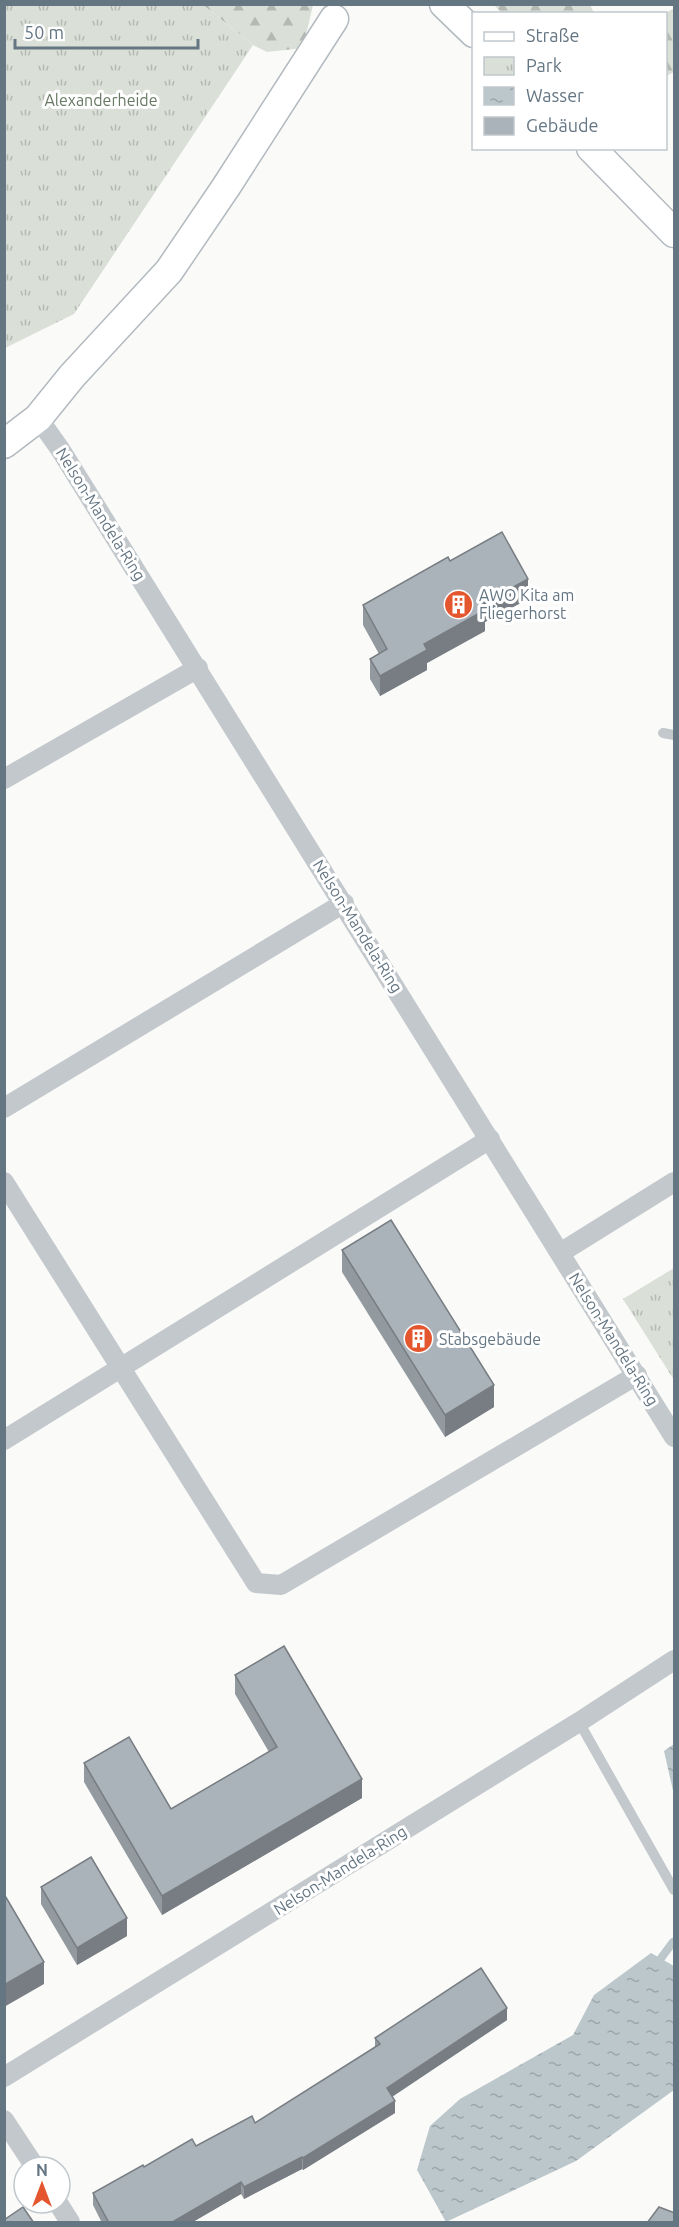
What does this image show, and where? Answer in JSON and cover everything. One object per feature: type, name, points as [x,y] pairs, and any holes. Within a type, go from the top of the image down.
[{"type":"street","points":[[444,4],[472,31]]},
{"type":"street","points":[[4,444],[38,418],[72,376],[169,271],[226,187],[332,12]]},
{"type":"street","points":[[593,150],[675,232]]},
{"type":"street","name":"Nelson-Mandela-Ring","points":[[38,418],[60,448],[198,668],[675,1437]]},
{"type":"street","points":[[4,779],[198,668]]},
{"type":"street","points":[[4,1108],[344,903]]},
{"type":"street","points":[[4,1440],[490,1139]]},
{"type":"street","points":[[4,1182],[256,1583],[280,1585],[637,1375]]},
{"type":"street","points":[[561,1253],[675,1182]]},
{"type":"street","name":"Nelson-Mandela-Ring","points":[[4,2077],[579,1722],[675,1660]]},
{"type":"street","points":[[4,2120],[27,2155]]},
{"type":"lane","points":[[663,733],[675,735]]},
{"type":"lane","points":[[579,1722],[675,1890]]},
{"type":"green space","name":"Alexanderheide","points":[[5,4],[203,5],[253,45],[74,314],[5,348]]},
{"type":"green space","points":[[203,5],[313,5],[303,48],[267,52],[253,45]]},
{"type":"green space","points":[[494,5],[590,5],[594,12],[501,12]]},
{"type":"green space","points":[[674,9],[674,72],[667,76],[667,12]]},
{"type":"green space","points":[[674,1268],[674,1380],[623,1299]]},
{"type":"water","points":[[674,1744],[674,1795],[664,1751]]},
{"type":"water","points":[[651,1953],[674,1966],[674,2090],[576,2161],[446,2222],[417,2170],[430,2126],[460,2099],[573,2035],[594,1995]]},
{"type":"building","name":"AWO Kita am Fliegerhorst","points":[[502,532],[528,579],[482,604],[485,610],[424,644],[427,650],[380,676],[370,659],[387,649],[363,605],[448,557],[450,561]]},
{"type":"building","name":"Stabsgebäude","points":[[391,1220],[494,1385],[445,1415],[342,1250]]},
{"type":"building","points":[[284,1646],[362,1779],[162,1896],[84,1763],[129,1737],[171,1809],[277,1747],[235,1675]]},
{"type":"building","points":[[91,1857],[127,1918],[77,1948],[41,1887]]},
{"type":"building","points":[[4,1894],[44,1962],[4,1985]]},
{"type":"building","points":[[481,1968],[507,2008],[387,2088],[395,2101],[303,2158],[244,2187],[241,2182],[174,2221],[175,2223],[109,2223],[93,2193],[192,2139],[196,2146],[252,2116],[255,2123],[380,2044],[375,2038]]},
{"type":"building","points":[[659,2207],[675,2213],[675,2223],[647,2223]]},
{"type":"building","points":[[12,2215],[28,2215],[34,2223],[4,2223],[4,2220]]},
{"type":"waterway","points":[[656,1965],[673,1942]]},
{"type":"place","name":"AWO Kita am Fliegerhorst","points":[[458,604]]},
{"type":"place","name":"Stabsgebäude","points":[[418,1339]]}]
